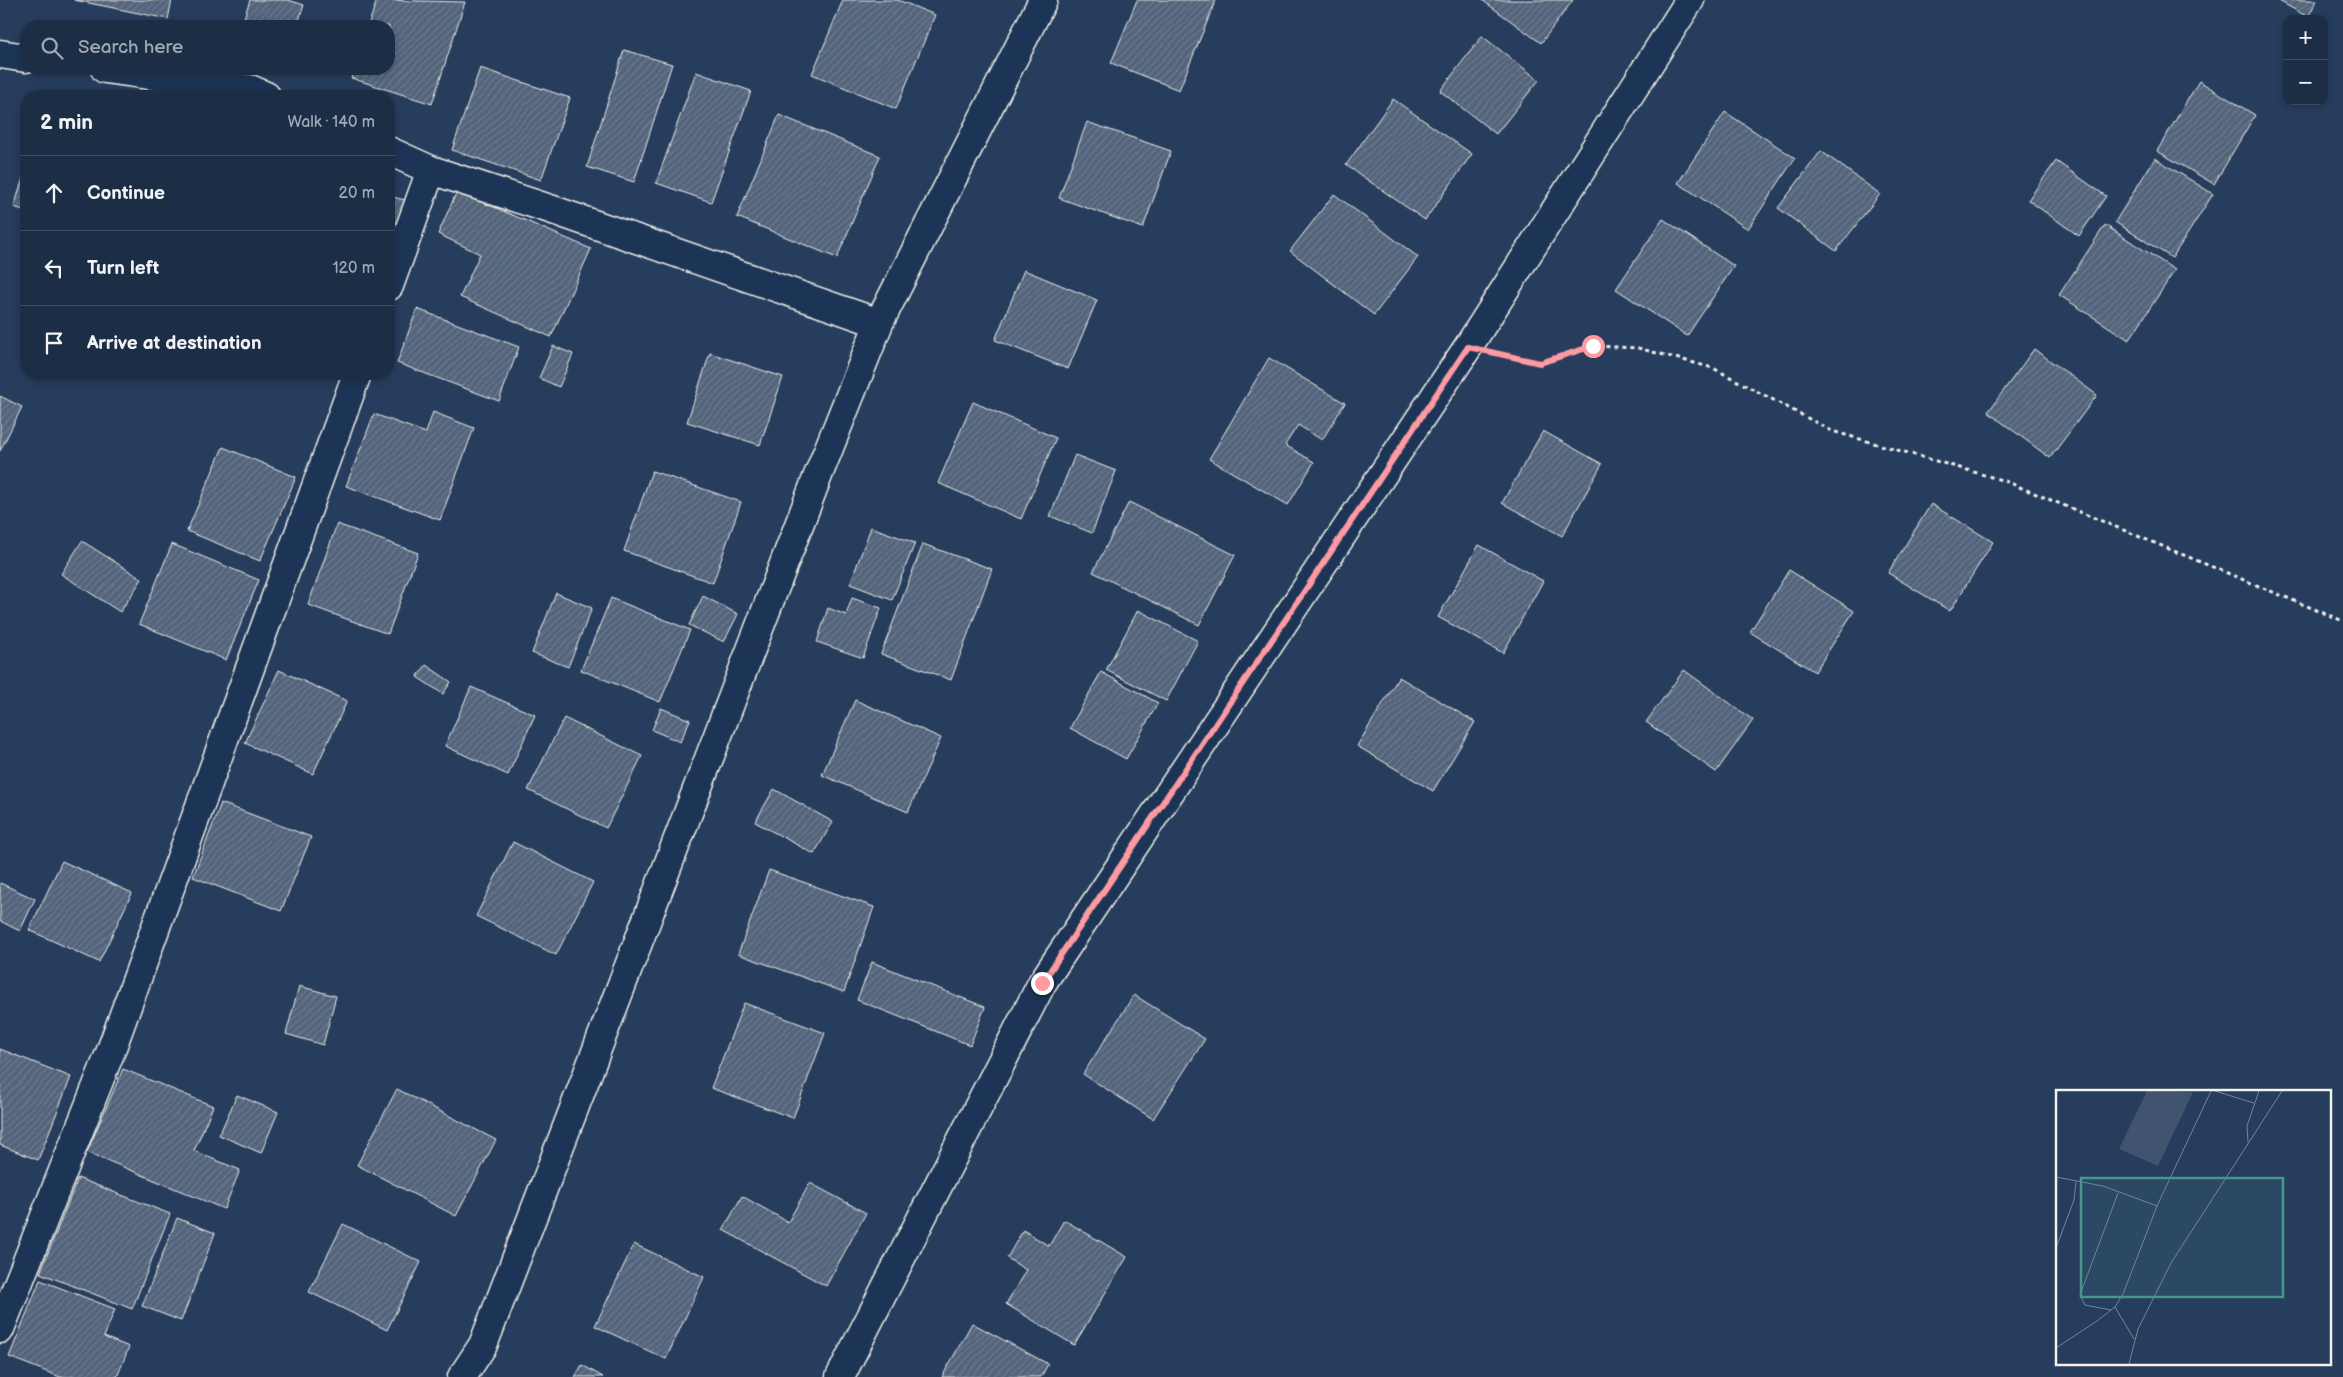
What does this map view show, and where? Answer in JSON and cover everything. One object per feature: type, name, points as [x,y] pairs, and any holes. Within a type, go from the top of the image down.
[{"type":"street","points":[[462,1377],[486,1335],[816,478],[879,323],[1043,0]]},
{"type":"street","points":[[840,1377],[1042,983],[1468,347],[1690,0]]},
{"type":"street","points":[[0,54],[20,57]]},
{"type":"street","points":[[148,75],[252,90]]},
{"type":"street","points":[[395,155],[431,170],[553,210],[879,323]]},
{"type":"street","points":[[395,269],[431,170]]},
{"type":"street","points":[[0,1330],[110,1053],[355,380]]},
{"type":"path","points":[[1468,347],[1540,363],[1593,346],[1638,348],[1713,368],[1832,430],[2005,481],[2343,621]]},
{"type":"building","points":[[74,0],[172,0],[168,19]]},
{"type":"building","points":[[250,0],[288,0],[304,5],[299,20],[243,20]]},
{"type":"building","points":[[377,0],[465,2],[432,104],[395,92],[395,90],[388,90],[351,78],[352,75],[395,75],[395,20],[370,20]]},
{"type":"building","points":[[843,0],[898,0],[935,15],[896,109],[812,74]]},
{"type":"building","points":[[1137,0],[1216,0],[1179,90],[1111,63]]},
{"type":"building","points":[[1482,0],[1573,0],[1541,43]]},
{"type":"building","points":[[2277,0],[2317,0],[2309,15],[2304,15]]},
{"type":"building","points":[[1482,36],[1539,80],[1496,134],[1440,91]]},
{"type":"building","points":[[624,50],[672,64],[634,182],[587,167]]},
{"type":"building","points":[[480,68],[570,98],[541,180],[452,150]]},
{"type":"building","points":[[696,72],[751,91],[711,202],[656,183]]},
{"type":"building","points":[[2199,81],[2255,115],[2214,184],[2157,151]]},
{"type":"building","points":[[1393,99],[1472,154],[1425,220],[1346,165]]},
{"type":"building","points":[[1725,112],[1795,158],[1748,229],[1678,183]]},
{"type":"building","points":[[779,115],[880,156],[837,258],[737,217]]},
{"type":"building","points":[[1087,122],[1171,151],[1143,228],[1059,198]]},
{"type":"building","points":[[1821,151],[1880,194],[1836,251],[1778,208]]},
{"type":"building","points":[[2155,158],[2213,194],[2172,258],[2115,222]]},
{"type":"building","points":[[2056,161],[2106,196],[2079,236],[2028,200]]},
{"type":"building","points":[[20,188],[20,209],[14,207]]},
{"type":"building","points":[[457,191],[591,249],[551,337],[460,297],[480,254],[438,234]]},
{"type":"building","points":[[1334,194],[1418,257],[1374,315],[1290,251]]},
{"type":"building","points":[[395,198],[405,200],[395,241]]},
{"type":"building","points":[[1663,219],[1734,266],[1687,336],[1616,289]]},
{"type":"building","points":[[2105,225],[2175,270],[2129,340],[2059,295]]},
{"type":"building","points":[[1024,270],[1097,300],[1068,369],[995,340]]},
{"type":"building","points":[[417,309],[519,347],[499,401],[397,363]]},
{"type":"building","points":[[553,346],[573,354],[559,387],[539,378]]},
{"type":"building","points":[[2034,349],[2097,395],[2050,458],[1988,412]]},
{"type":"building","points":[[710,353],[783,377],[760,445],[687,422]]},
{"type":"building","points":[[1269,358],[1345,403],[1322,440],[1298,425],[1285,445],[1314,462],[1288,505],[1209,459]]},
{"type":"building","points":[[0,396],[22,407],[0,451]]},
{"type":"building","points":[[973,402],[1056,438],[1021,519],[938,483]]},
{"type":"building","points":[[433,412],[474,428],[440,520],[346,486],[374,414],[426,433]]},
{"type":"building","points":[[1543,431],[1602,464],[1562,536],[1502,503]]},
{"type":"building","points":[[223,447],[296,477],[260,561],[187,531]]},
{"type":"building","points":[[1075,455],[1116,471],[1092,533],[1050,516]]},
{"type":"building","points":[[652,471],[741,502],[713,583],[624,551]]},
{"type":"building","points":[[1129,502],[1235,555],[1199,625],[1093,572]]},
{"type":"building","points":[[1931,504],[1993,542],[1950,611],[1888,573]]},
{"type":"building","points":[[337,524],[418,553],[388,634],[308,605]]},
{"type":"building","points":[[871,527],[915,543],[892,600],[850,584]]},
{"type":"building","points":[[82,541],[142,579],[120,612],[61,574]]},
{"type":"building","points":[[172,544],[259,580],[226,660],[139,624]]},
{"type":"building","points":[[923,544],[992,569],[951,680],[881,654]]},
{"type":"building","points":[[1479,545],[1543,581],[1503,653],[1438,617]]},
{"type":"building","points":[[1789,570],[1854,611],[1815,672],[1750,632]]},
{"type":"building","points":[[556,593],[592,608],[568,667],[532,653]]},
{"type":"building","points":[[703,596],[738,614],[724,642],[689,625]]},
{"type":"building","points":[[611,598],[690,630],[660,702],[581,670]]},
{"type":"building","points":[[852,598],[881,608],[863,658],[817,642],[828,608],[846,615]]},
{"type":"building","points":[[1138,610],[1198,641],[1166,701],[1106,670]]},
{"type":"building","points":[[426,665],[451,682],[443,694],[417,677]]},
{"type":"building","points":[[279,670],[347,701],[313,774],[245,743]]},
{"type":"building","points":[[1684,670],[1753,720],[1716,772],[1646,722]]},
{"type":"building","points":[[1101,672],[1158,703],[1126,759],[1070,728]]},
{"type":"building","points":[[1399,677],[1475,722],[1433,791],[1357,746]]},
{"type":"building","points":[[471,687],[535,715],[508,775],[445,746]]},
{"type":"building","points":[[855,700],[941,738],[908,812],[822,775]]},
{"type":"building","points":[[661,708],[690,720],[680,742],[652,730]]},
{"type":"building","points":[[564,718],[642,756],[606,828],[528,790]]},
{"type":"building","points":[[774,789],[833,822],[814,854],[755,822]]},
{"type":"building","points":[[221,803],[311,837],[281,911],[193,877]]},
{"type":"building","points":[[513,842],[593,882],[556,955],[476,916]]},
{"type":"building","points":[[62,861],[132,893],[99,962],[29,930]]},
{"type":"building","points":[[769,870],[874,907],[844,992],[738,954]]},
{"type":"building","points":[[0,883],[35,899],[20,931],[0,921]]},
{"type":"building","points":[[872,962],[985,1007],[970,1045],[857,1000]]},
{"type":"building","points":[[299,986],[336,996],[323,1045],[286,1034]]},
{"type":"building","points":[[1134,995],[1205,1039],[1153,1119],[1083,1074]]},
{"type":"building","points":[[744,1003],[825,1033],[793,1118],[711,1088]]},
{"type":"building","points":[[0,1049],[71,1077],[38,1160],[0,1145]]},
{"type":"building","points":[[123,1069],[213,1106],[194,1151],[240,1170],[224,1209],[87,1152]]},
{"type":"building","points":[[397,1089],[496,1140],[456,1216],[357,1165]]},
{"type":"building","points":[[237,1095],[278,1112],[261,1153],[219,1135]]},
{"type":"building","points":[[78,1178],[170,1214],[132,1309],[40,1273]]},
{"type":"building","points":[[810,1183],[866,1213],[826,1286],[723,1230],[742,1196],[788,1222]]},
{"type":"building","points":[[177,1218],[215,1233],[181,1321],[142,1306]]},
{"type":"building","points":[[1064,1220],[1127,1257],[1074,1345],[1006,1304],[1026,1270],[1007,1258],[1023,1230],[1049,1246]]},
{"type":"building","points":[[343,1224],[421,1262],[387,1330],[309,1292]]},
{"type":"building","points":[[634,1244],[704,1277],[666,1359],[595,1326]]},
{"type":"building","points":[[40,1280],[115,1309],[104,1337],[129,1347],[117,1377],[60,1377],[9,1357]]},
{"type":"building","points":[[972,1323],[1048,1364],[1041,1377],[942,1377]]},
{"type":"building","points":[[582,1365],[603,1377],[575,1377]]},
{"type":"route","points":[[1042,983],[1468,347],[1540,363],[1593,346]]}]
